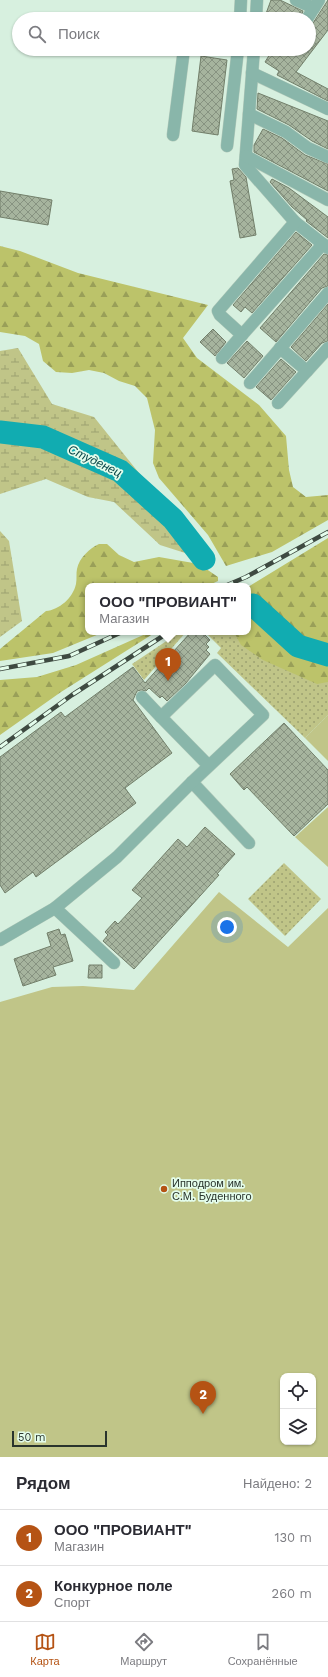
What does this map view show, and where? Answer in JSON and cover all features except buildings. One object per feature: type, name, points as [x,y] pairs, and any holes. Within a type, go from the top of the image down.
[{"type":"lane","points":[[240,12],[241,0]]},
{"type":"lane","points":[[256,12],[257,0]]},
{"type":"lane","points":[[296,0],[317,4]]},
{"type":"lane","points":[[173,135],[183,56]]},
{"type":"lane","points":[[227,146],[237,56]]},
{"type":"lane","points":[[222,358],[326,246],[295,222],[245,165],[253,56]]},
{"type":"lane","points":[[252,73],[328,109]]},
{"type":"lane","points":[[249,114],[286,132],[308,148],[328,157]]},
{"type":"lane","points":[[246,156],[328,200]]},
{"type":"lane","points":[[242,335],[220,315],[218,311],[295,222]]},
{"type":"lane","points":[[250,383],[328,293]]},
{"type":"lane","points":[[280,348],[308,371]]},
{"type":"lane","points":[[278,403],[328,348]]},
{"type":"lane","points":[[0,940],[54,908],[117,857],[192,782],[263,715],[215,665],[161,717]]},
{"type":"lane","points":[[142,697],[209,766]]},
{"type":"lane","points":[[192,782],[250,843]]},
{"type":"lane","points":[[54,908],[114,963]]},
{"type":"green space","points":[[0,246],[20,251],[78,273],[208,305],[183,338],[197,358],[259,405],[286,436],[289,470],[293,487],[306,497],[328,495],[328,520],[272,552],[226,566],[208,535],[159,478],[153,463],[155,430],[147,398],[135,386],[119,381],[104,373],[89,370],[72,373],[56,372],[43,361],[39,344],[25,336],[0,332]]},
{"type":"green space","points":[[18,348],[52,404],[94,417],[143,478],[188,521],[204,559],[160,545],[114,502],[88,497],[46,479],[0,494],[0,351]]},
{"type":"green space","points":[[0,531],[9,541],[22,621],[0,637]]},
{"type":"green space","points":[[328,538],[328,682],[317,684],[263,660],[241,645],[236,635],[251,635],[251,585]]},
{"type":"green space","points":[[99,544],[107,544],[119,555],[134,562],[159,557],[199,564],[218,577],[218,581],[214,583],[85,583],[85,635],[97,635],[53,653],[0,661],[0,649],[46,611],[60,606],[69,598],[76,584],[78,565],[82,557]]},
{"type":"green space","points":[[251,634],[328,672],[328,715],[305,738],[217,653],[221,648],[208,635],[251,635]]},
{"type":"green space","points":[[143,635],[151,635],[61,692],[0,735],[0,680],[37,677],[76,665]]},
{"type":"green space","points":[[176,635],[183,635],[144,680],[132,664]]},
{"type":"green space","points":[[328,715],[328,761],[305,738]]},
{"type":"green space","points":[[328,807],[328,867],[295,837]]},
{"type":"green space","points":[[284,863],[321,899],[285,936],[248,899]]},
{"type":"green space","name":"Ипподром им. С.М. Буденного","points":[[219,892],[288,947],[328,908],[328,1457],[0,1457],[0,1002],[52,987],[83,986],[134,990]]},
{"type":"waterway","name":"Студенец","points":[[0,432],[43,437],[120,471],[173,519],[204,559]]},
{"type":"waterway","name":"Студенец","points":[[253,605],[298,646],[328,655]]},
{"type":"railway","points":[[232,583],[246,577],[328,532]]},
{"type":"railway","points":[[0,669],[69,656],[115,635]]},
{"type":"railway","points":[[0,747],[72,695],[164,635]]},
{"type":"place","name":"ООО \"ПРОВИАНТ\"","points":[[168,681]]},
{"type":"place","name":"Ипподром им. С.М. Буденного","points":[[164,1189]]},
{"type":"place","name":"Конкурное поле","points":[[203,1414]]}]
